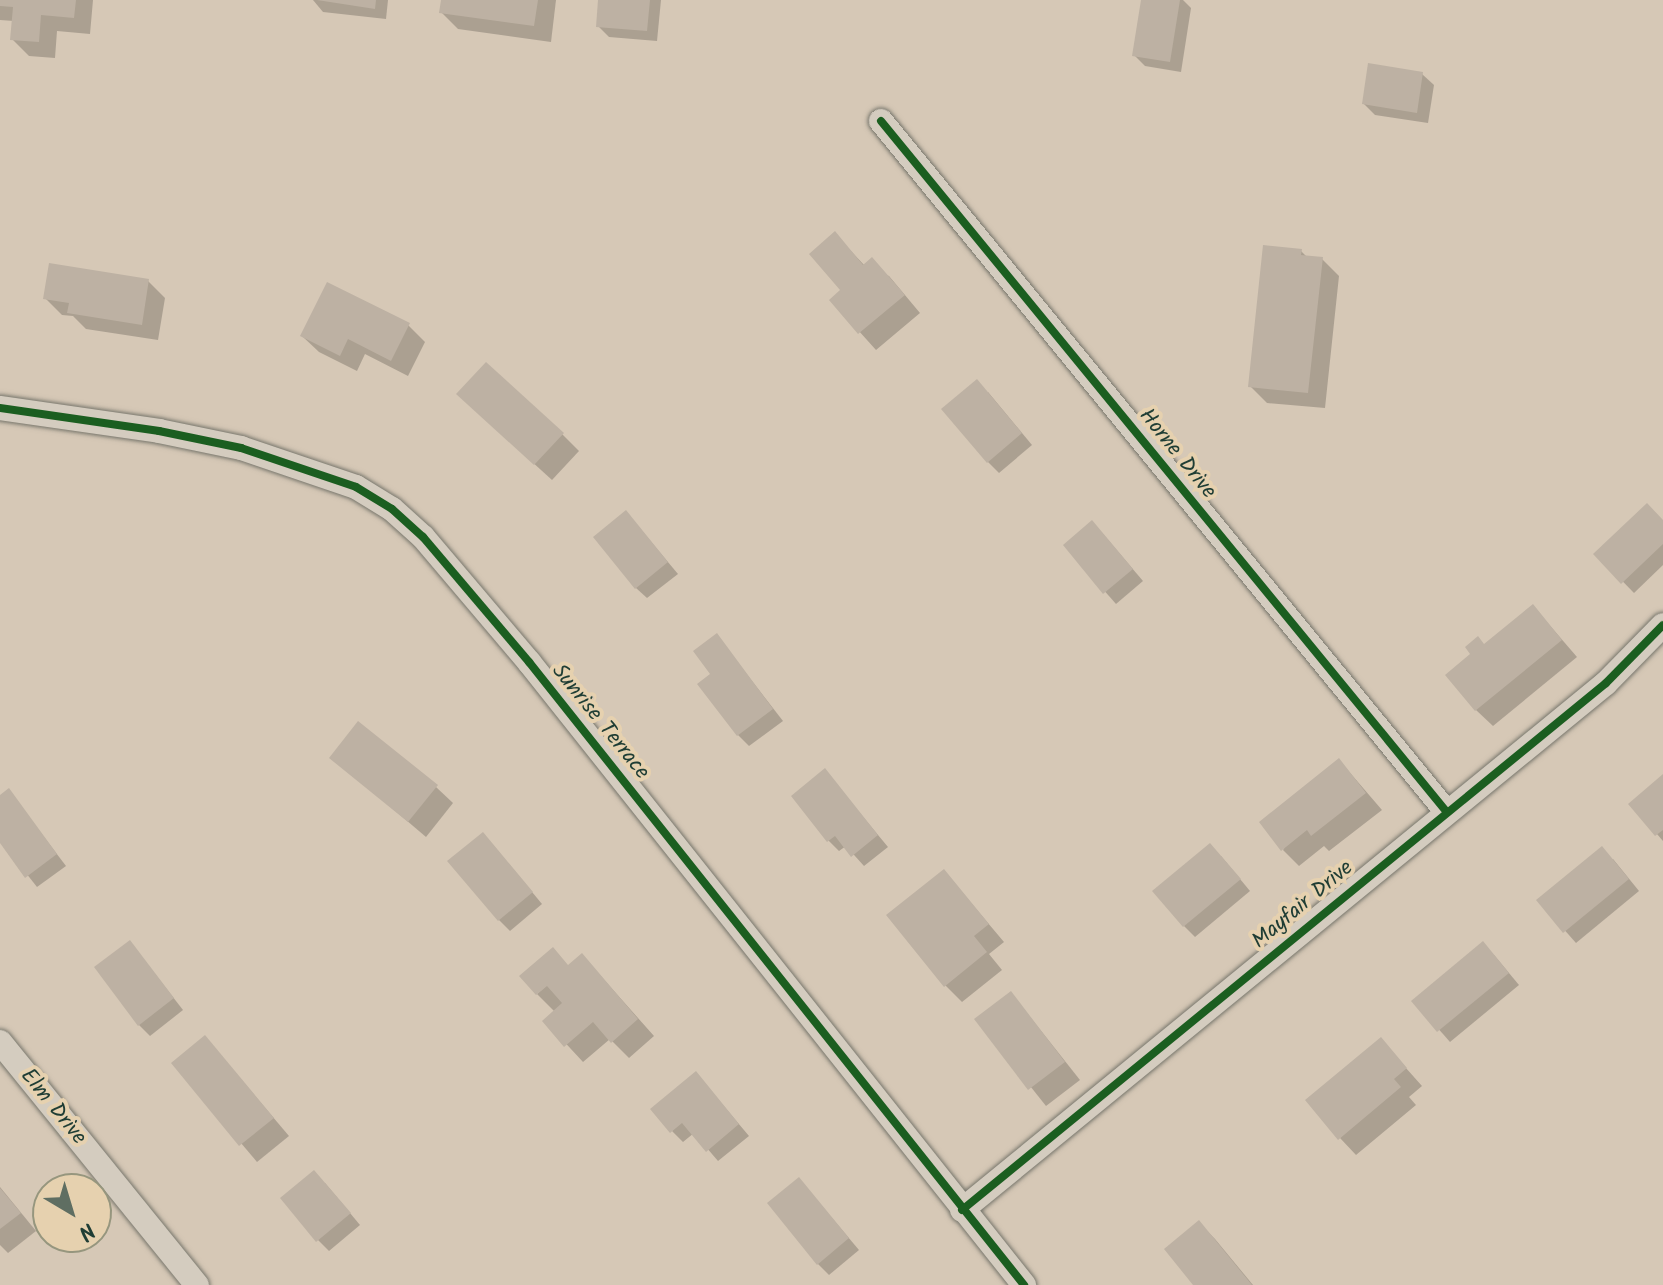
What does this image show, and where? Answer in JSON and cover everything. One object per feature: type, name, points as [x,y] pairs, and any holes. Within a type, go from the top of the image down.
[{"type":"street","name":"Horne Drive","points":[[881,121],[1446,811]]},
{"type":"street","name":"Sunrise Terrace","points":[[0,408],[159,431],[241,448],[319,472],[356,487],[392,509],[423,537],[529,662],[1024,1285]]},
{"type":"street","name":"Mayfair Drive","points":[[962,1210],[1606,683],[1663,625]]},
{"type":"street","name":"Elm Drive","points":[[0,1042],[197,1285]]},
{"type":"building","points":[[0,0],[76,0],[74,18],[41,15],[39,42],[10,40],[13,7],[0,6]]},
{"type":"building","points":[[317,0],[376,0],[375,9]]},
{"type":"building","points":[[441,0],[538,0],[534,26],[439,13]]},
{"type":"building","points":[[598,0],[650,0],[647,31],[596,27]]},
{"type":"building","points":[[1141,0],[1180,0],[1170,62],[1132,56]]},
{"type":"building","points":[[1368,63],[1423,72],[1417,113],[1362,104]]},
{"type":"building","points":[[835,231],[863,265],[872,257],[905,295],[858,334],[829,300],[840,290],[809,254]]},
{"type":"building","points":[[1263,245],[1302,249],[1301,255],[1323,257],[1308,393],[1248,387]]},
{"type":"building","points":[[49,263],[149,279],[142,325],[67,313],[69,303],[43,299]]},
{"type":"building","points":[[327,282],[410,323],[391,361],[348,339],[340,356],[300,336]]},
{"type":"building","points":[[486,362],[564,433],[534,465],[456,394]]},
{"type":"building","points":[[977,379],[1022,433],[987,463],[941,409]]},
{"type":"building","points":[[1647,503],[1663,520],[1663,544],[1621,584],[1593,554]]},
{"type":"building","points":[[626,510],[668,562],[635,589],[593,537]]},
{"type":"building","points":[[1092,520],[1133,569],[1103,594],[1063,545]]},
{"type":"building","points":[[1533,604],[1562,640],[1475,711],[1445,675],[1470,654],[1465,647],[1478,636],[1484,644]]},
{"type":"building","points":[[717,633],[773,709],[737,736],[697,684],[710,674],[693,651]]},
{"type":"building","points":[[358,721],[438,785],[408,822],[329,758]]},
{"type":"building","points":[[1339,758],[1366,793],[1311,836],[1307,830],[1281,851],[1259,822]]},
{"type":"building","points":[[825,768],[878,835],[851,857],[835,836],[827,842],[791,796]]},
{"type":"building","points":[[1663,774],[1663,830],[1655,836],[1628,804]]},
{"type":"building","points":[[9,788],[57,854],[25,878],[0,843],[0,795]]},
{"type":"building","points":[[483,832],[533,892],[498,921],[447,861]]},
{"type":"building","points":[[1210,843],[1241,879],[1183,927],[1152,891]]},
{"type":"building","points":[[1602,846],[1629,879],[1563,933],[1536,900]]},
{"type":"building","points":[[944,869],[989,924],[974,936],[987,952],[944,987],[886,915]]},
{"type":"building","points":[[130,940],[174,998],[138,1026],[94,967]]},
{"type":"building","points":[[1483,941],[1509,973],[1437,1032],[1411,1001]]},
{"type":"building","points":[[553,947],[568,965],[582,953],[638,1019],[611,1043],[593,1022],[564,1047],[542,1021],[562,1003],[547,986],[536,995],[519,976]]},
{"type":"building","points":[[1011,991],[1065,1062],[1028,1090],[974,1019]]},
{"type":"building","points":[[205,1035],[274,1118],[239,1146],[171,1063]]},
{"type":"building","points":[[1381,1037],[1407,1068],[1394,1079],[1401,1087],[1338,1140],[1305,1100]]},
{"type":"building","points":[[696,1071],[739,1124],[706,1152],[682,1123],[670,1133],[650,1109]]},
{"type":"building","points":[[314,1170],[351,1213],[316,1242],[280,1198]]},
{"type":"building","points":[[799,1177],[849,1238],[817,1265],[767,1203]]},
{"type":"building","points":[[0,1188],[21,1213],[0,1229]]},
{"type":"building","points":[[1199,1220],[1252,1285],[1193,1285],[1164,1249]]},
{"type":"cycle path","points":[[881,121],[1446,811]]},
{"type":"cycle path","points":[[0,408],[159,431],[241,448],[356,487],[392,509],[423,537],[529,662],[1024,1285]]},
{"type":"cycle path","points":[[962,1210],[1606,683],[1663,625]]}]
